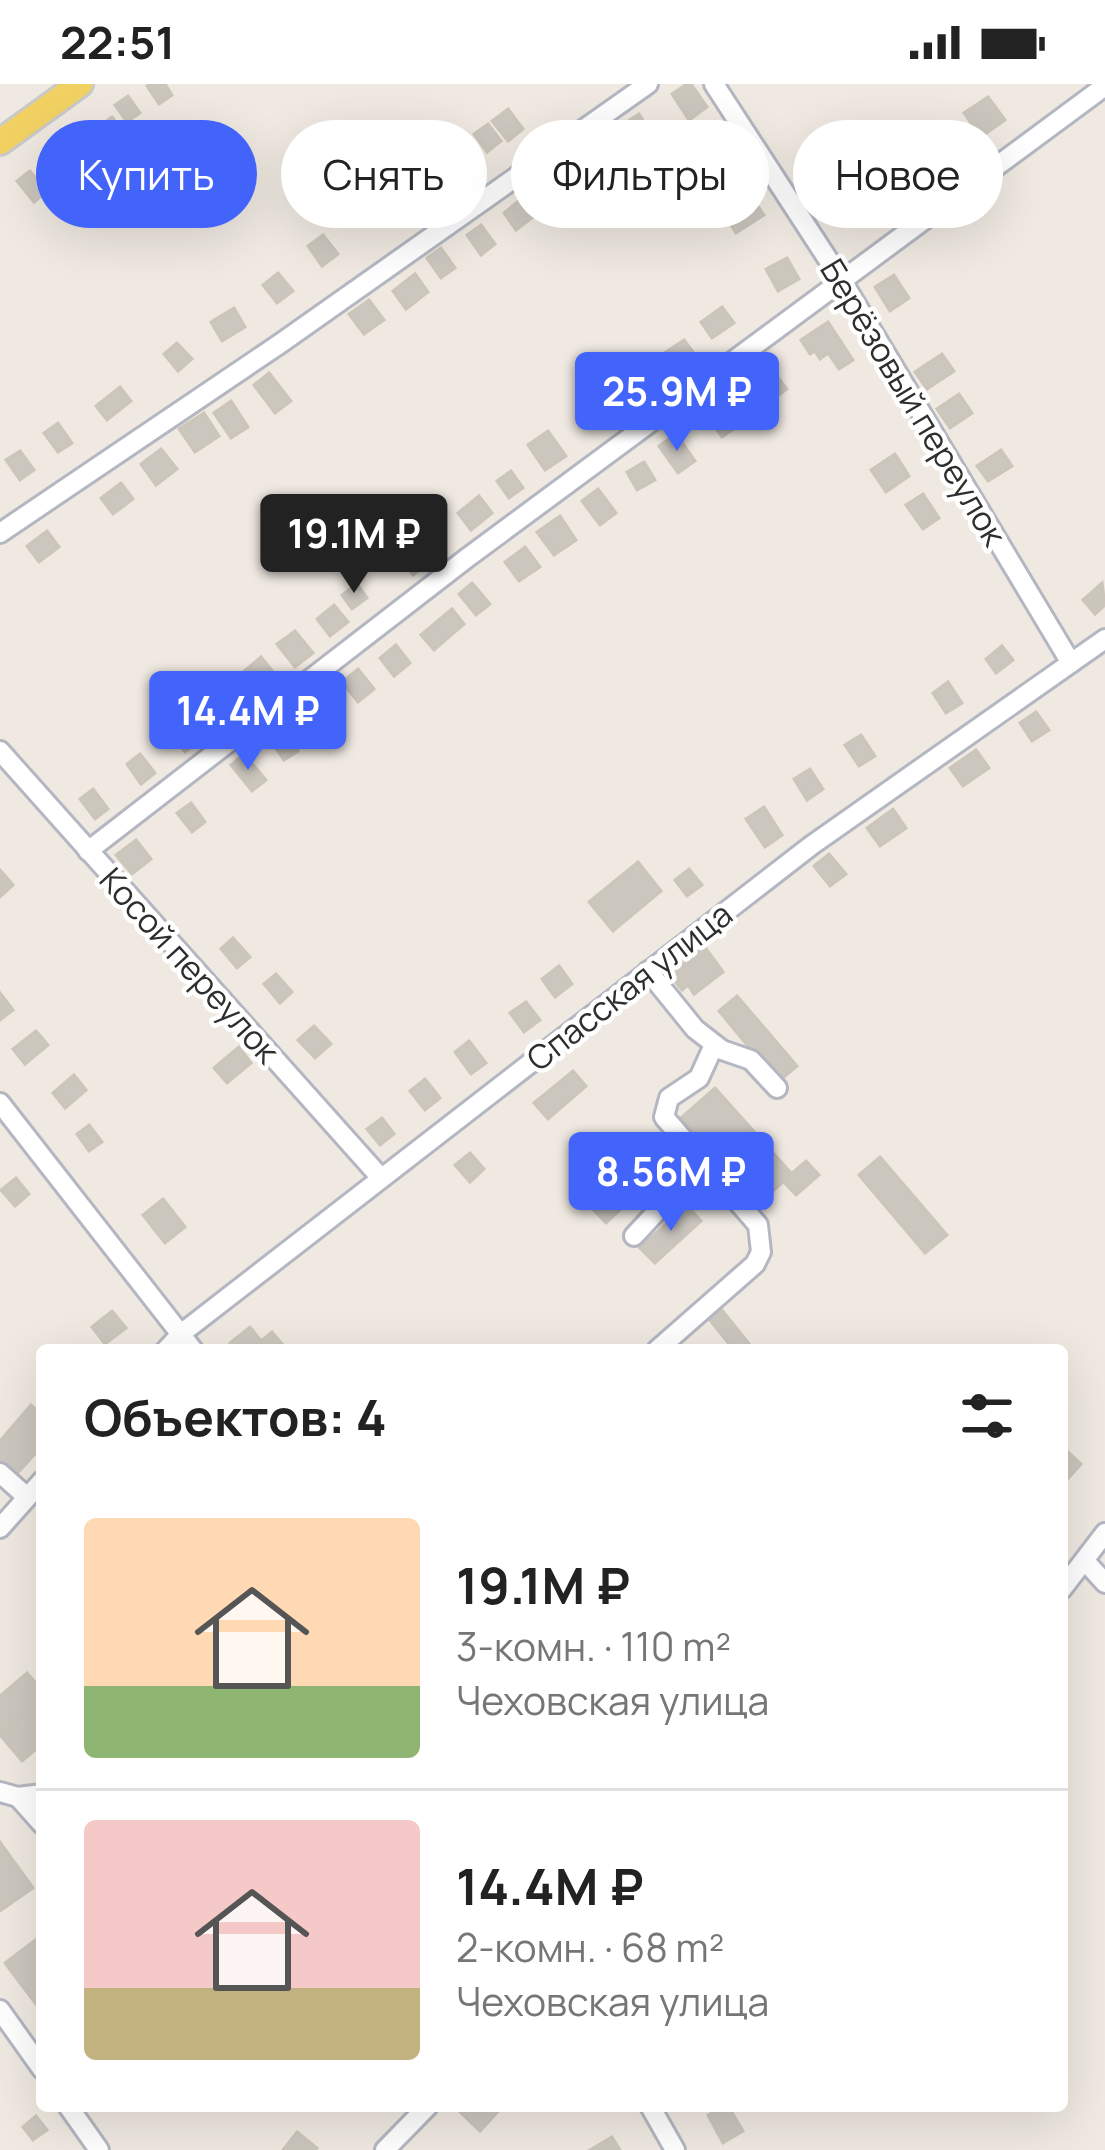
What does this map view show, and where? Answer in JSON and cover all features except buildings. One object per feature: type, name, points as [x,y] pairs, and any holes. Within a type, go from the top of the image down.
[{"type":"main road","points":[[0,142],[80,84]]},
{"type":"street","points":[[0,533],[648,84]]},
{"type":"street","name":"Берёзовый переулок","points":[[714,84],[842,281],[1070,663]]},
{"type":"street","points":[[88,850],[444,575],[1105,86]]},
{"type":"street","name":"Спасская улица","points":[[188,1342],[381,1178],[812,844],[1105,639]]},
{"type":"street","name":"Косой переулок","points":[[0,752],[381,1178]]},
{"type":"street","points":[[648,971],[695,1030],[714,1045],[751,1060],[777,1088]]},
{"type":"street","points":[[664,1344],[754,1264],[761,1252],[758,1225],[664,1117],[663,1108],[670,1098],[699,1078],[714,1045]]},
{"type":"street","points":[[0,1103],[188,1342]]},
{"type":"street","points":[[634,1236],[672,1196],[670,1156],[682,1140]]},
{"type":"street","points":[[0,1473],[27,1497]]},
{"type":"street","points":[[0,1528],[36,1487]]},
{"type":"street","points":[[1068,1582],[1105,1533]]},
{"type":"street","points":[[1085,1562],[1105,1583]]},
{"type":"street","points":[[9,1795],[36,1819]]},
{"type":"street","points":[[0,2010],[36,2061]]},
{"type":"street","points":[[72,2112],[99,2150]]},
{"type":"street","points":[[385,2150],[422,2112]]},
{"type":"street","points":[[653,2112],[675,2150]]}]
